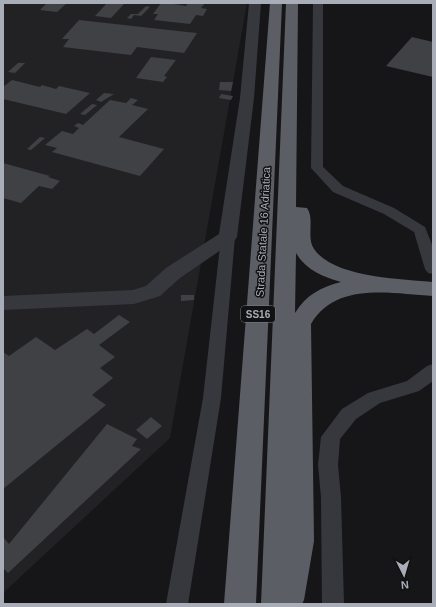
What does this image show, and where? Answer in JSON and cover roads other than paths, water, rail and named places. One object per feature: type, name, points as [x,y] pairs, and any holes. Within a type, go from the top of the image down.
[{"type":"highway","name":"Strada Statale 16 Adriatica","points":[[240,604],[281,18],[292,3]]},
{"type":"highway","name":"Strada Statale 16 Adriatica","points":[[277,604],[288,103],[281,18]]},
{"type":"highway","points":[[288,103],[299,131],[300,240],[307,255],[321,267],[340,275],[384,285],[433,289]]},
{"type":"highway","points":[[287,604],[299,541],[300,324],[307,309],[322,296],[341,290],[384,285]]},
{"type":"street","points":[[177,604],[212,398],[228,237],[247,98],[256,3]]},
{"type":"street","points":[[318,3],[317,168],[338,190],[389,211],[420,230],[433,269]]},
{"type":"street","points":[[3,304],[134,298],[153,291],[173,272],[228,237]]},
{"type":"street","points":[[333,604],[331,497],[328,465],[331,437],[349,414],[374,398],[413,386],[433,371]]}]
